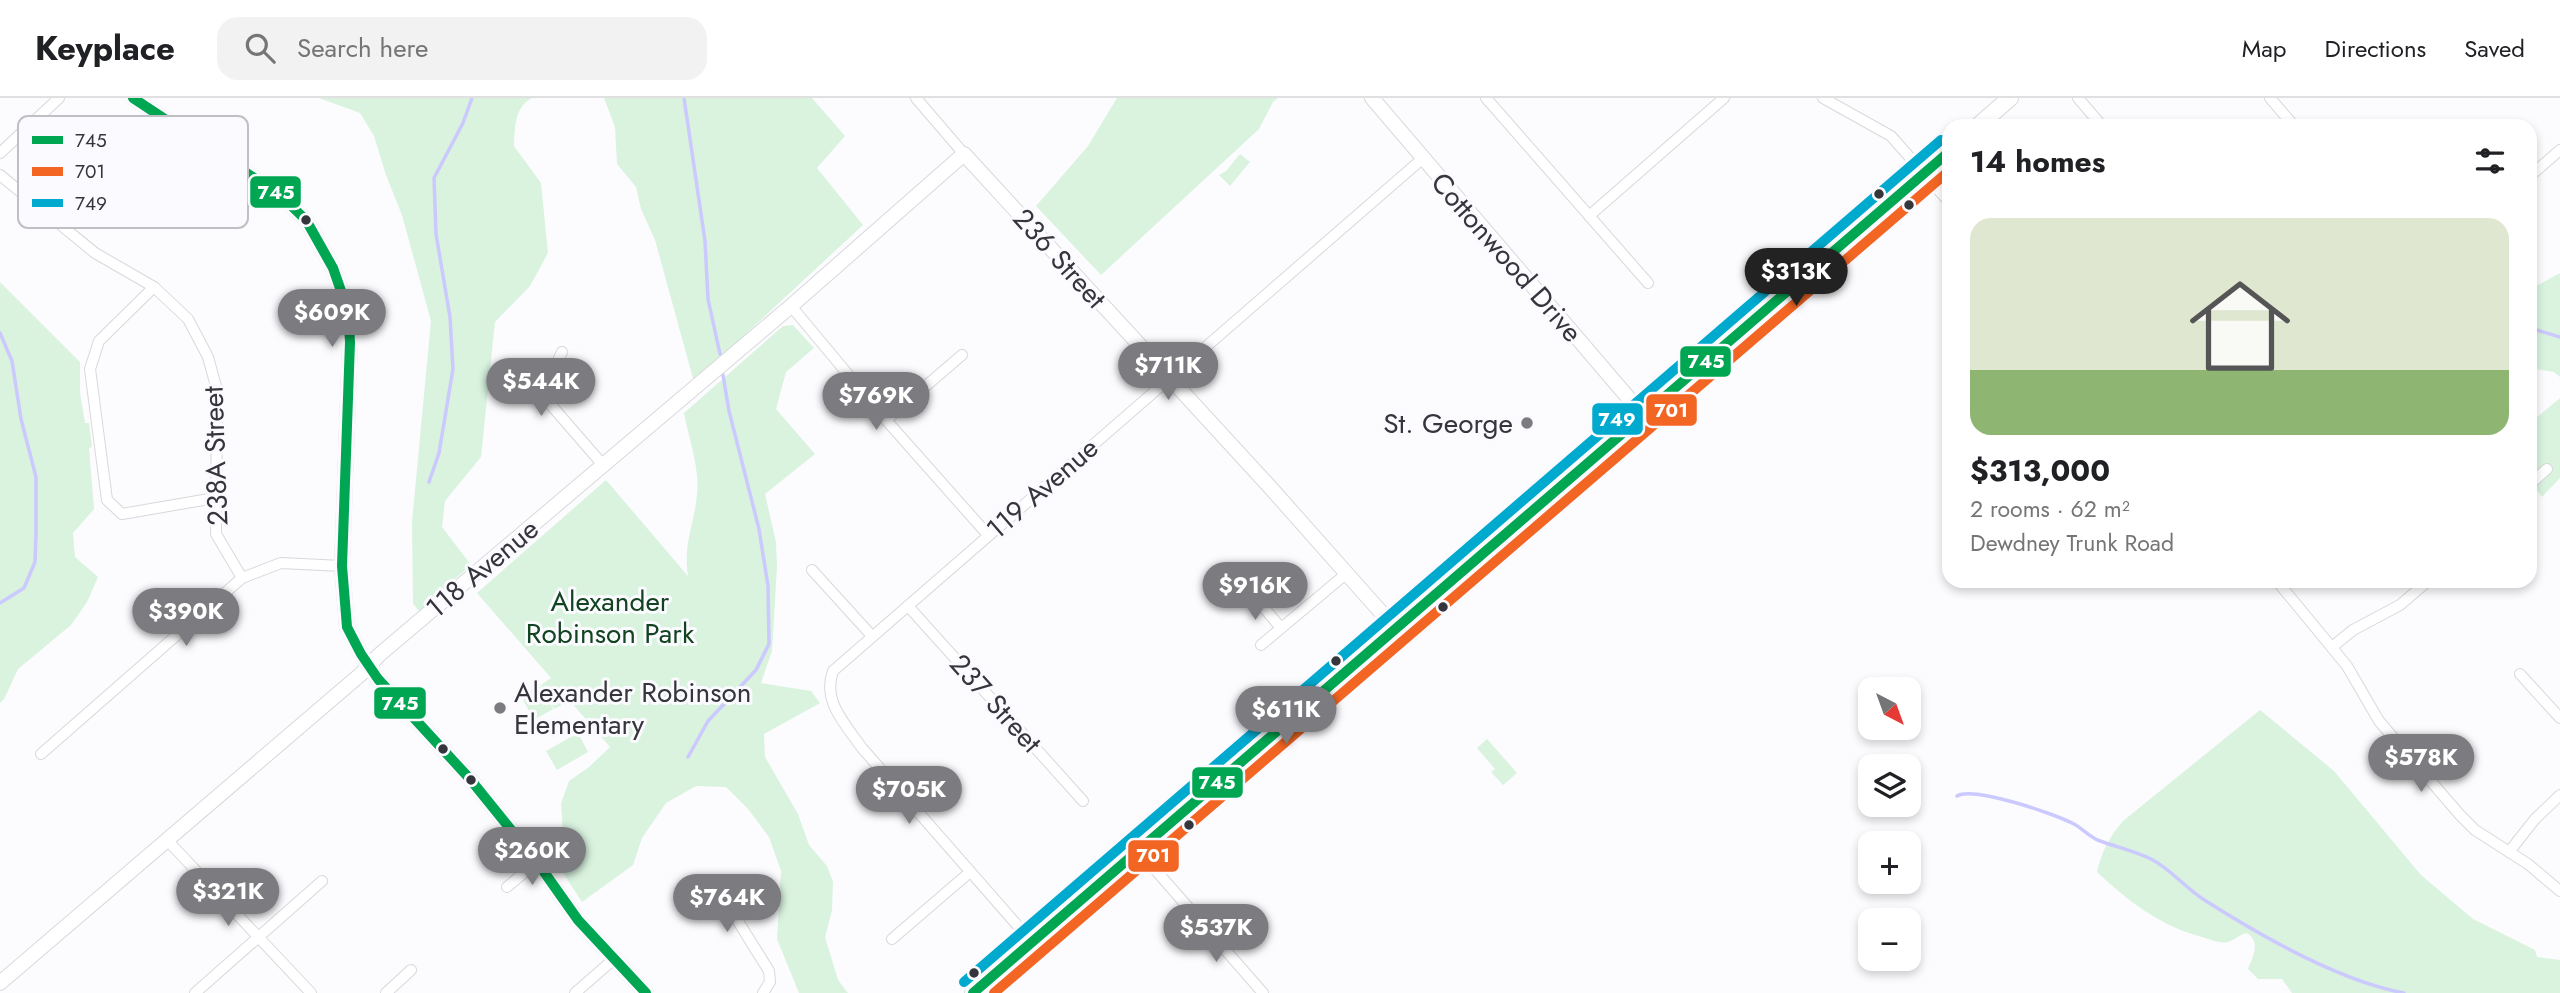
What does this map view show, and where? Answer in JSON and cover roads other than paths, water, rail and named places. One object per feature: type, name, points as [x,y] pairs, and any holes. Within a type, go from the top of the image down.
[{"type":"main road","points":[[1986,119],[2010,98]]},
{"type":"main road","points":[[973,993],[1942,158]]},
{"type":"street","points":[[40,116],[59,98]]},
{"type":"street","points":[[134,98],[161,116]]},
{"type":"street","name":"236 Street","points":[[916,98],[1395,628]]},
{"type":"street","name":"Cottonwood Drive","points":[[1372,98],[1643,415]]},
{"type":"street","points":[[1589,216],[1724,98]]},
{"type":"street","points":[[1822,98],[1885,132],[1942,194]]},
{"type":"street","points":[[2078,98],[2096,119]]},
{"type":"street","points":[[2270,98],[2288,119]]},
{"type":"street","points":[[1494,101],[1648,283]]},
{"type":"street","points":[[0,153],[18,136]]},
{"type":"street","points":[[2537,170],[2560,150]]},
{"type":"street","name":"118 Avenue","points":[[0,983],[791,306],[964,154]]},
{"type":"street","name":"119 Avenue","points":[[970,872],[862,748],[838,714],[828,685],[833,671],[1422,159]]},
{"type":"street","points":[[248,174],[280,195],[306,220],[333,268],[348,311],[350,342],[342,566],[347,627],[369,666],[470,779],[537,862],[578,920],[646,993]]},
{"type":"street","name":"238A Street","points":[[0,175],[18,190]]},
{"type":"street","name":"238A Street","points":[[65,228],[95,253],[155,286],[188,319],[208,357],[217,390],[216,534],[242,578]]},
{"type":"street","points":[[155,286],[99,341],[90,369],[107,500],[122,514],[215,498]]},
{"type":"street","points":[[791,306],[988,535]]},
{"type":"street","points":[[562,352],[554,369],[551,405],[603,465]]},
{"type":"street","points":[[886,419],[962,355]]},
{"type":"street","points":[[2537,478],[2547,469]]},
{"type":"street","points":[[41,754],[242,578],[281,563],[342,566]]},
{"type":"street","points":[[812,570],[872,636]]},
{"type":"street","points":[[1261,645],[1347,573]]},
{"type":"street","points":[[2283,588],[2353,674],[2374,715],[2475,830],[2536,870],[2560,891]]},
{"type":"street","points":[[2332,647],[2353,631],[2400,605],[2420,588]]},
{"type":"street","points":[[1253,595],[1281,628]]},
{"type":"street","name":"237 Street","points":[[908,606],[1083,801]]},
{"type":"street","points":[[2520,674],[2560,718]]},
{"type":"street","points":[[2509,852],[2535,818],[2560,795]]},
{"type":"street","points":[[168,841],[311,993]]},
{"type":"street","points":[[1138,850],[1263,993]]},
{"type":"street","points":[[507,887],[537,862]]},
{"type":"street","points":[[892,939],[970,872],[1032,942]]},
{"type":"street","points":[[718,880],[723,897],[769,971],[769,982],[763,993]]},
{"type":"street","points":[[195,993],[322,881]]},
{"type":"street","points":[[575,993],[614,959]]},
{"type":"street","points":[[386,993],[411,971]]},
{"type":"waterway","points":[[429,482],[439,453],[453,369],[450,317],[436,234],[434,178],[463,123],[472,98]]},
{"type":"waterway","points":[[684,98],[705,241],[708,299],[720,354]]},
{"type":"waterway","points":[[2537,330],[2560,337]]},
{"type":"waterway","points":[[0,333],[12,361],[21,419],[36,477],[35,562],[24,588],[0,603]]},
{"type":"waterway","points":[[688,757],[708,721],[756,670],[769,644],[768,586],[759,529],[729,411],[723,375]]},
{"type":"waterway","points":[[1957,796],[1966,794],[1996,798],[2064,820],[2097,840],[2151,859],[2206,901],[2302,956],[2354,978],[2404,993]]},
{"type":"place","name":"St. George","points":[[1527,423]]},
{"type":"place","name":"Alexander Robinson Elementary","points":[[500,708]]},
{"type":"park label","name":"Alexander Robinson Park","points":[[610,617]]}]
